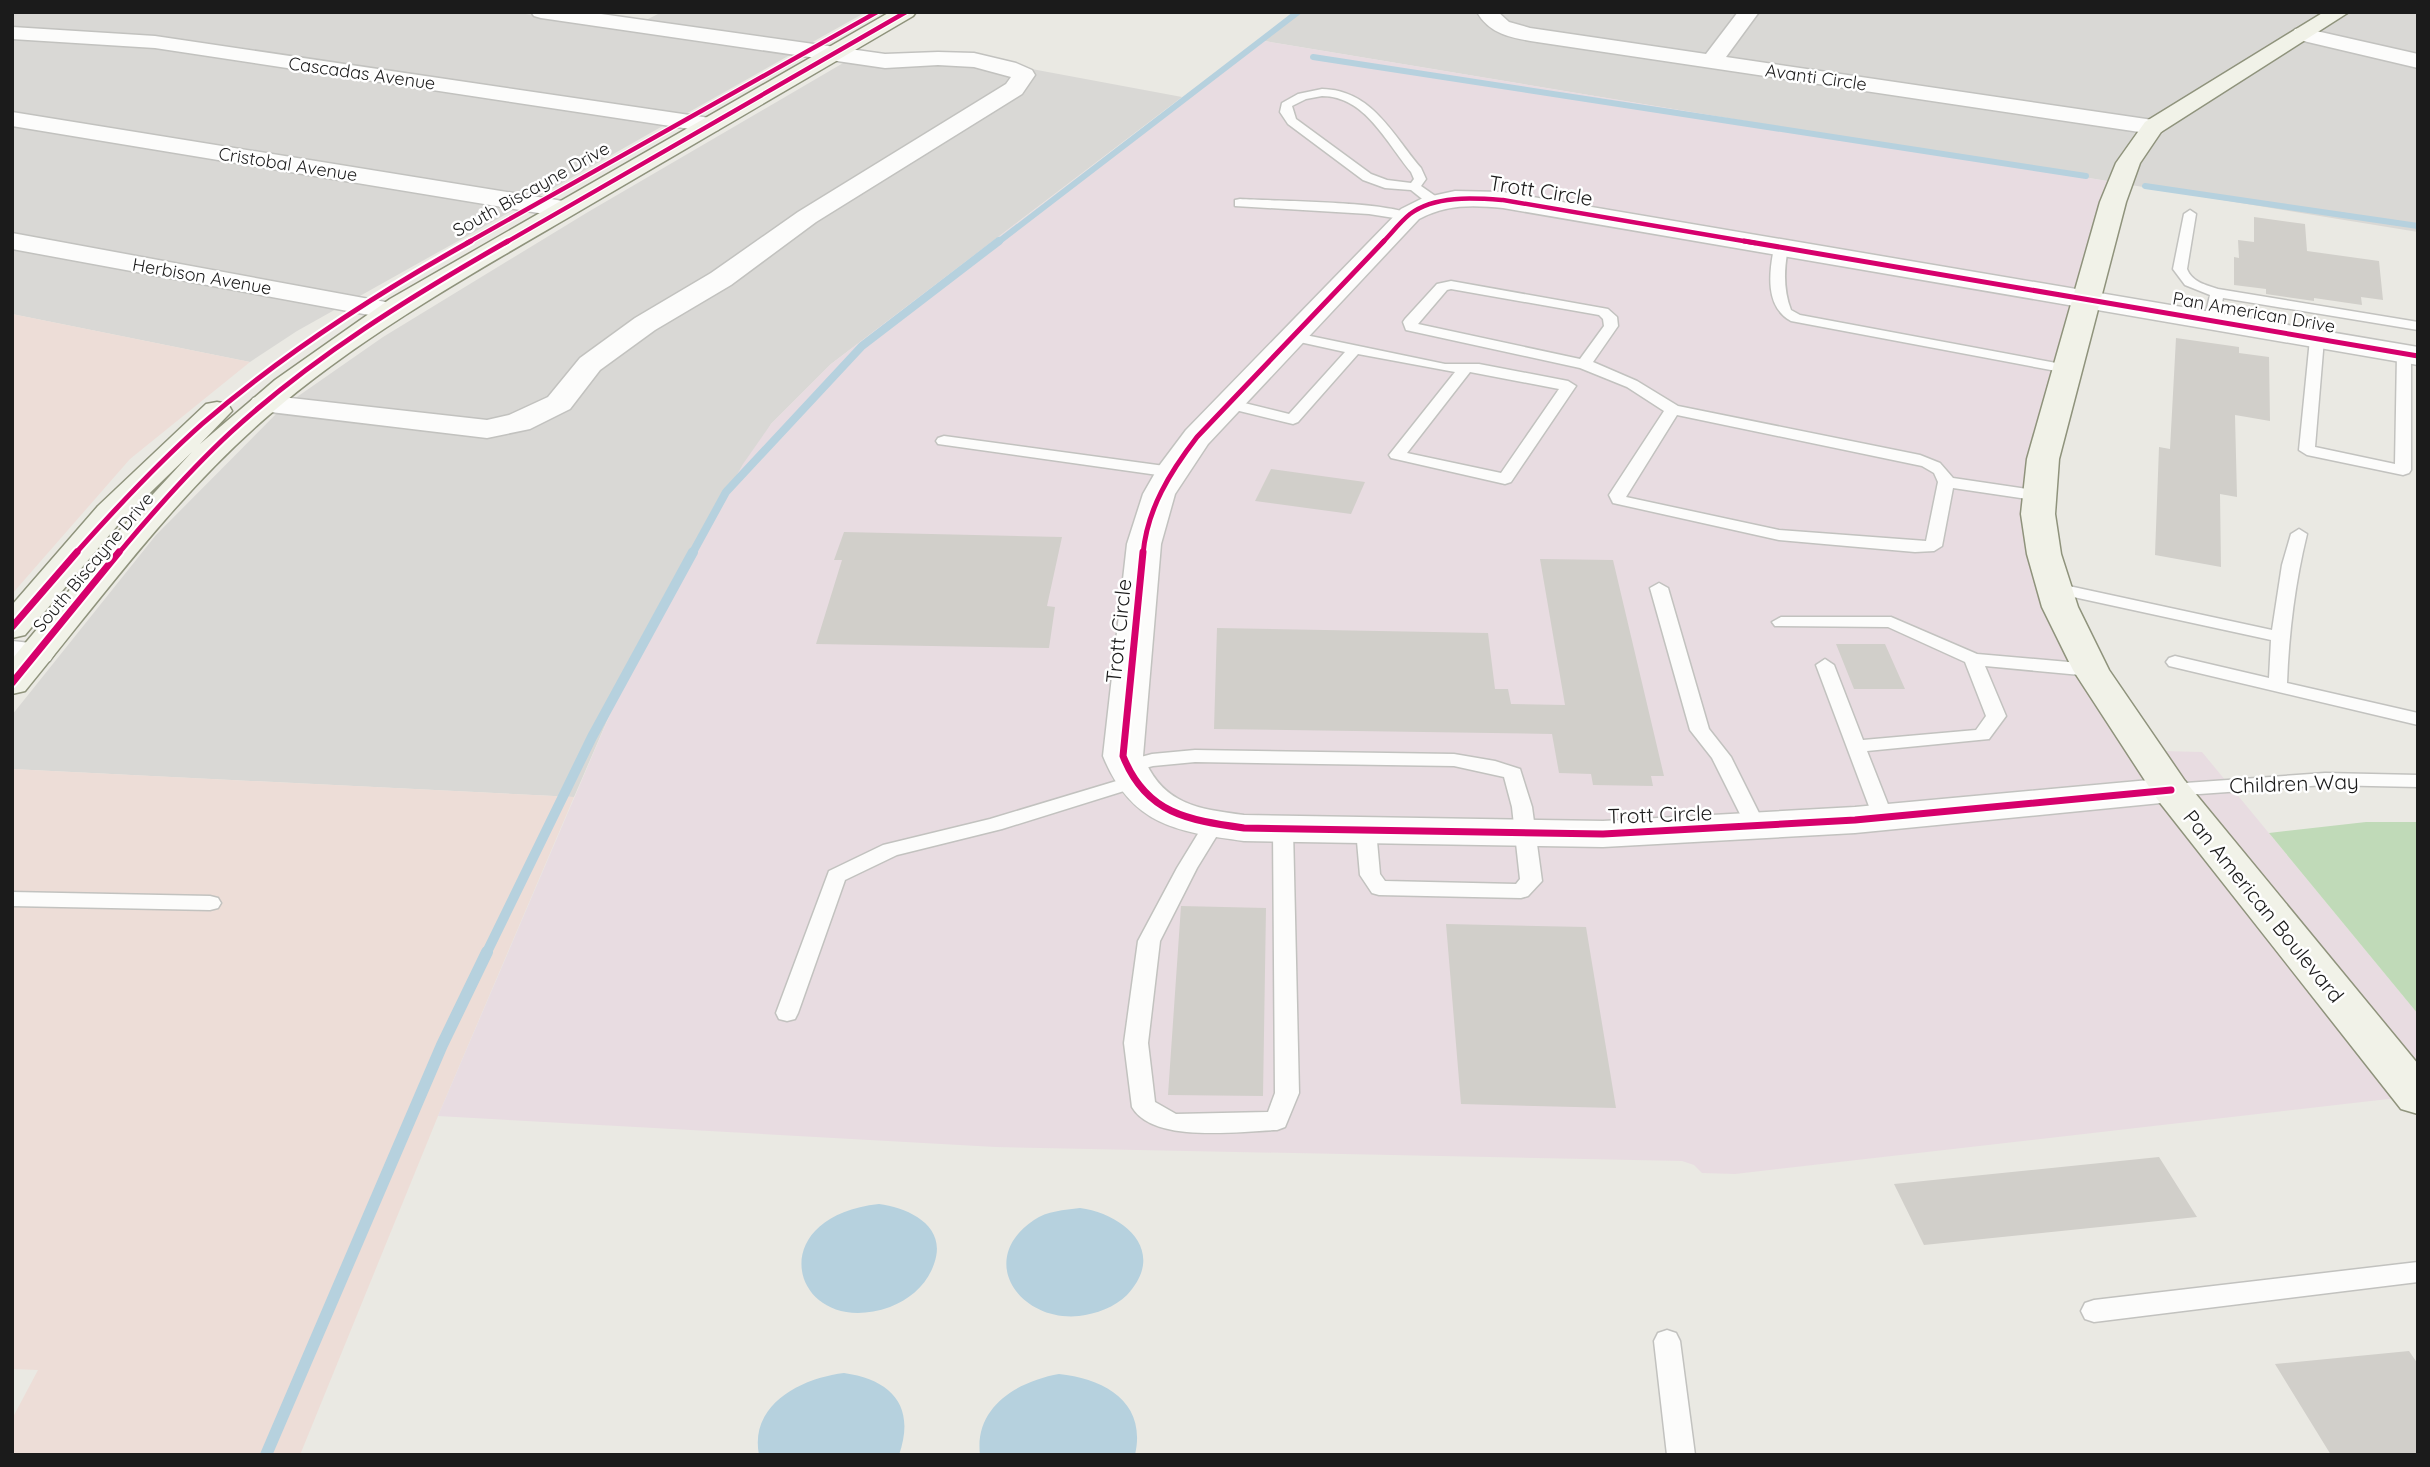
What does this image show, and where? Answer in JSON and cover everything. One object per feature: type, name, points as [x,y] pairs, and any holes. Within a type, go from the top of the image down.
[{"type":"street","points":[[264,404],[487,429],[519,422],[559,403],[590,364],[645,324],[721,279],[807,217],[1014,89],[1024,75],[1012,68],[987,62],[941,57],[885,61],[824,50],[541,12]]},
{"type":"street","points":[[628,24],[651,12]]},
{"type":"street","name":"South Biscayne Drive","points":[[824,50],[877,12]]},
{"type":"street","name":"South Biscayne Drive","points":[[12,683],[25,653],[180,484],[264,404],[391,311],[563,209],[697,123],[824,50],[906,12]]},
{"type":"street","name":"Avanti Circle","points":[[1487,12],[1491,20],[1522,33],[2153,127]]},
{"type":"street","points":[[1711,62],[1749,12]]},
{"type":"street","name":"Pan American Boulevard","points":[[2339,12],[2153,127],[2133,155],[2119,184],[2085,300],[2043,459],[2038,514],[2044,554],[2060,607],[2091,670],[2171,790],[2418,1097]]},
{"type":"street","name":"Cascadas Avenue","points":[[12,33],[155,42],[697,123]]},
{"type":"street","points":[[2303,34],[2418,61]]},
{"type":"street","name":"Cristobal Avenue","points":[[12,119],[563,209]]},
{"type":"street","name":"South Biscayne Drive","points":[[12,627],[110,513],[192,433],[267,370],[361,305],[535,205],[697,123]]},
{"type":"street","name":"Trott Circle","points":[[2085,300],[1503,200],[1467,198],[1419,202],[1197,436],[1159,494],[1144,544],[1123,756],[1129,774],[1143,793],[1167,810],[1188,819],[1214,824],[1283,829],[1603,834],[1756,827],[2171,790]]},
{"type":"street","name":"Herbison Avenue","points":[[12,241],[391,311]]},
{"type":"street","name":"Pan American Drive","points":[[2085,300],[2411,355]]},
{"type":"lane","points":[[1328,93],[1357,100],[1417,171],[1420,179],[1419,202],[1367,177],[1292,121],[1286,105],[1293,98],[1308,94],[1328,93]]},
{"type":"lane","points":[[1240,203],[1369,209],[1419,202]]},
{"type":"lane","points":[[2190,214],[2180,269],[2182,276],[2200,288],[2418,326]]},
{"type":"lane","points":[[1781,248],[1776,270],[1780,300],[1785,312],[1796,318],[2067,369]]},
{"type":"lane","points":[[1584,364],[1611,326],[1610,317],[1603,312],[1451,285],[1442,287],[1410,323],[1411,327],[1421,330],[1584,364],[1632,384],[1673,410],[1927,462],[1944,473],[1946,482],[1934,546],[1793,537],[1654,510],[1619,500],[1616,495],[1673,410]]},
{"type":"lane","points":[[2211,321],[2217,293]]},
{"type":"lane","points":[[1291,336],[1445,368],[1466,368],[1479,368],[1568,386],[1505,479],[1397,455],[1466,368]]},
{"type":"lane","points":[[2317,339],[2307,450],[2403,470],[2411,355]]},
{"type":"lane","points":[[1228,404],[1293,419],[1355,349]]},
{"type":"lane","points":[[944,441],[1172,471]]},
{"type":"lane","points":[[1946,482],[2040,496]]},
{"type":"lane","points":[[2278,687],[2280,637],[2291,565],[2299,534]]},
{"type":"lane","points":[[1659,588],[1700,730],[1721,757],[1756,827]]},
{"type":"lane","points":[[2055,588],[2280,637]]},
{"type":"lane","points":[[1781,622],[1891,622],[1973,659],[2091,670]]},
{"type":"lane","points":[[1856,746],[1982,734],[1996,716],[1973,659]]},
{"type":"lane","points":[[2175,662],[2418,719]]},
{"type":"lane","points":[[1825,665],[1883,817]]},
{"type":"lane","points":[[787,1013],[836,876],[890,850],[995,824],[1129,774],[1195,756],[1454,760],[1495,766],[1513,773],[1522,807],[1531,881],[1521,891],[1380,888],[1370,875],[1366,830]]},
{"type":"lane","name":"Children Way","points":[[2171,790],[2325,779],[2418,781]]},
{"type":"lane","points":[[1214,824],[1186,867],[1149,941],[1136,1043],[1143,1107],[1172,1123],[1277,1121],[1287,1093],[1283,829]]},
{"type":"lane","points":[[12,899],[209,903]]},
{"type":"lane","points":[[2094,1311],[2418,1272]]},
{"type":"lane","points":[[1667,1341],[1681,1455]]},
{"type":"shaded area","points":[[16,12],[511,12],[797,51],[682,116],[12,27],[12,15]]},
{"type":"shaded area","points":[[662,12],[866,12],[809,44],[642,22]]},
{"type":"shaded area","points":[[1295,12],[1478,12],[1482,20],[1492,27],[2138,129],[2116,161],[2107,181],[1258,40]]},
{"type":"shaded area","points":[[1497,12],[1739,12],[1704,57],[1540,33],[1508,24]]},
{"type":"shaded area","points":[[1759,12],[2325,12],[2146,122],[1724,60]]},
{"type":"shaded area","points":[[2352,12],[2418,12],[2418,57],[2317,34]]},
{"type":"shaded area","points":[[12,38],[131,44],[668,123],[534,199],[12,114]]},
{"type":"shaded area","points":[[2309,39],[2418,64],[2418,232],[2131,185],[2139,166],[2164,130]]},
{"type":"shaded area","points":[[1258,40],[2107,181],[2074,292],[1506,196],[1400,211],[1185,433],[1145,493],[1129,544],[1106,756],[1114,784],[1130,802],[1154,819],[1178,830],[1244,841],[1607,847],[1861,833],[2163,803],[2397,1098],[1735,1174],[1702,1173],[1694,1165],[1682,1161],[996,1147],[438,1116],[638,649],[743,464],[771,424],[831,364]]},
{"type":"shaded area","points":[[850,59],[939,61],[982,66],[1013,76],[1005,87],[548,400],[514,416],[490,421],[294,399],[383,337],[588,212]]},
{"type":"shaded area","points":[[1021,67],[1182,97],[831,364],[771,424],[638,649],[574,797],[12,769],[12,715],[156,535],[277,413],[408,430],[489,435],[601,366],[816,219],[1022,91]]},
{"type":"shaded area","points":[[12,125],[517,208],[358,297],[12,234]]},
{"type":"shaded area","points":[[1484,204],[2070,303],[2028,456],[2022,511],[2146,779],[1848,807],[1599,821],[1245,815],[1196,807],[1178,800],[1157,785],[1140,755],[1159,544],[1173,496],[1210,440],[1420,217],[1440,207]]},
{"type":"shaded area","points":[[12,248],[338,308],[250,362],[12,314]]},
{"type":"shaded area","points":[[12,314],[250,362],[130,459],[12,594]]},
{"type":"shaded area","points":[[2162,751],[2202,752],[2418,1014],[2418,1071],[2187,788]]},
{"type":"shaded area","points":[[12,769],[574,797],[438,1116],[300,1455],[12,1455],[12,1419],[38,1370],[12,1369]]},
{"type":"green space","points":[[2366,822],[2418,822],[2418,1014],[2269,833]]},
{"type":"water","points":[[879,1204],[913,1215],[931,1229],[936,1239],[937,1251],[931,1272],[917,1290],[890,1307],[857,1313],[830,1307],[812,1293],[802,1273],[803,1251],[816,1230],[840,1214]]},
{"type":"water","points":[[1080,1208],[1112,1218],[1125,1227],[1142,1250],[1143,1264],[1139,1279],[1117,1303],[1085,1315],[1058,1315],[1039,1309],[1023,1299],[1012,1285],[1007,1270],[1008,1253],[1017,1236],[1034,1220],[1050,1213]]},
{"type":"water","points":[[844,1373],[875,1382],[896,1398],[902,1409],[904,1422],[899,1455],[759,1455],[758,1437],[762,1421],[770,1408],[796,1388]]},
{"type":"water","points":[[1059,1374],[1092,1381],[1119,1396],[1135,1421],[1135,1455],[980,1455],[980,1438],[984,1423],[1002,1399],[1029,1383]]},
{"type":"building","points":[[2254,217],[2305,224],[2307,251],[2379,261],[2383,300],[2361,297],[2362,305],[2314,298],[2314,301],[2266,294],[2266,289],[2234,285],[2234,257],[2239,258],[2238,240],[2254,242]]},
{"type":"building","points":[[2176,338],[2239,347],[2239,353],[2269,357],[2270,421],[2235,415],[2237,497],[2220,494],[2221,567],[2155,555],[2159,447],[2170,449]]},
{"type":"building","points":[[1271,469],[1365,482],[1351,514],[1255,501]]},
{"type":"building","points":[[844,532],[1062,537],[1047,606],[1055,607],[1049,648],[816,644],[842,560],[834,560]]},
{"type":"building","points":[[1540,559],[1613,560],[1664,776],[1651,776],[1653,786],[1593,785],[1591,774],[1559,773],[1552,734],[1214,729],[1217,628],[1488,633],[1495,689],[1508,689],[1511,704],[1565,705]]},
{"type":"building","points":[[1836,644],[1885,644],[1905,689],[1854,689]]},
{"type":"building","points":[[1181,906],[1266,908],[1263,1096],[1168,1095]]},
{"type":"building","points":[[1446,924],[1586,927],[1616,1108],[1461,1104]]},
{"type":"building","points":[[2159,1157],[2197,1217],[1924,1245],[1894,1184]]},
{"type":"building","points":[[2409,1351],[2418,1364],[2418,1455],[2331,1455],[2275,1364]]},
{"type":"waterway","points":[[997,243],[1298,12]]},
{"type":"waterway","points":[[1313,57],[2086,176]]},
{"type":"waterway","points":[[2145,186],[2418,226]]},
{"type":"waterway","points":[[692,554],[726,492],[862,346],[999,241]]},
{"type":"waterway","points":[[486,954],[592,737],[693,552]]},
{"type":"waterway","points":[[266,1455],[442,1045],[487,952]]},
{"type":"cycle path","points":[[12,627],[144,479],[232,399],[306,343],[423,269],[877,12]]},
{"type":"cycle path","points":[[12,683],[180,483],[206,456],[285,386],[371,324],[430,286],[906,12]]},
{"type":"cycle path","points":[[2171,790],[1855,820],[1603,834],[1244,828],[1205,822],[1170,811],[1155,802],[1142,791],[1123,756],[1144,544],[1159,494],[1175,466],[1197,437],[1410,214],[1443,201],[1467,198],[1503,200],[2418,356]]}]
